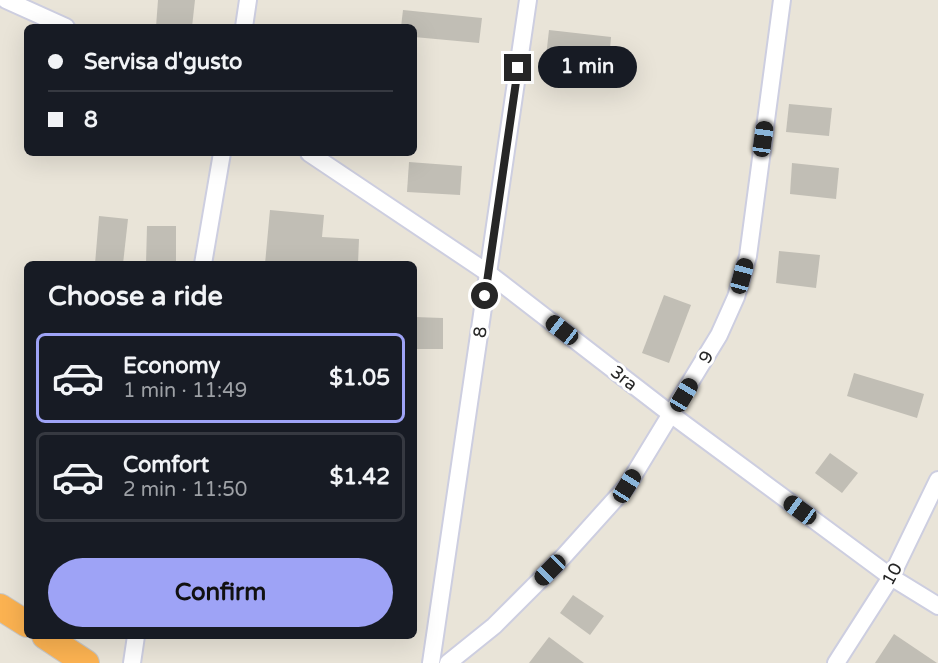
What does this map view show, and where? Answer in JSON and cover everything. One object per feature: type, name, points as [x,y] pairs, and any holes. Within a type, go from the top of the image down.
[{"type":"highway","points":[[0,607],[24,622]]},
{"type":"highway","points":[[50,639],[86,663]]},
{"type":"street","points":[[6,0],[59,24]]},
{"type":"street","points":[[244,24],[248,0]]},
{"type":"street","name":"8","points":[[431,663],[528,0]]},
{"type":"street","name":"9","points":[[448,663],[494,626],[564,556],[627,486],[719,335],[736,297],[748,255],[782,0]]},
{"type":"street","points":[[203,261],[221,156]]},
{"type":"street","name":"3ra","points":[[313,156],[488,273],[672,415],[891,577],[938,606]]},
{"type":"street","name":"10","points":[[836,663],[891,577],[938,480]]},
{"type":"street","points":[[132,663],[136,639]]},
{"type":"building","points":[[158,0],[195,0],[192,24],[156,24]]},
{"type":"building","points":[[403,10],[482,18],[479,43],[417,37],[417,24],[401,24]]},
{"type":"building","points":[[549,30],[611,37],[609,63],[546,57]]},
{"type":"building","points":[[549,67],[601,74],[599,87],[547,81]]},
{"type":"building","points":[[789,104],[832,108],[829,136],[786,132]]},
{"type":"building","points":[[409,162],[462,166],[460,195],[407,192]]},
{"type":"building","points":[[792,163],[839,168],[836,199],[790,194]]},
{"type":"building","points":[[270,210],[324,215],[322,237],[359,239],[358,261],[265,261]]},
{"type":"building","points":[[99,216],[128,219],[123,261],[95,261]]},
{"type":"building","points":[[147,226],[176,226],[176,261],[146,261]]},
{"type":"building","points":[[779,251],[820,255],[816,288],[776,283]]},
{"type":"building","points":[[664,295],[691,305],[669,363],[642,353]]},
{"type":"building","points":[[417,317],[443,318],[443,349],[417,349]]},
{"type":"building","points":[[854,373],[924,394],[917,418],[847,396]]},
{"type":"building","points":[[830,453],[858,473],[842,493],[815,473]]},
{"type":"building","points":[[573,595],[604,616],[590,635],[560,613]]},
{"type":"building","points":[[894,634],[937,663],[875,663]]},
{"type":"building","points":[[549,637],[584,663],[529,663]]},
{"type":"route","points":[[485,296],[518,68]]}]
